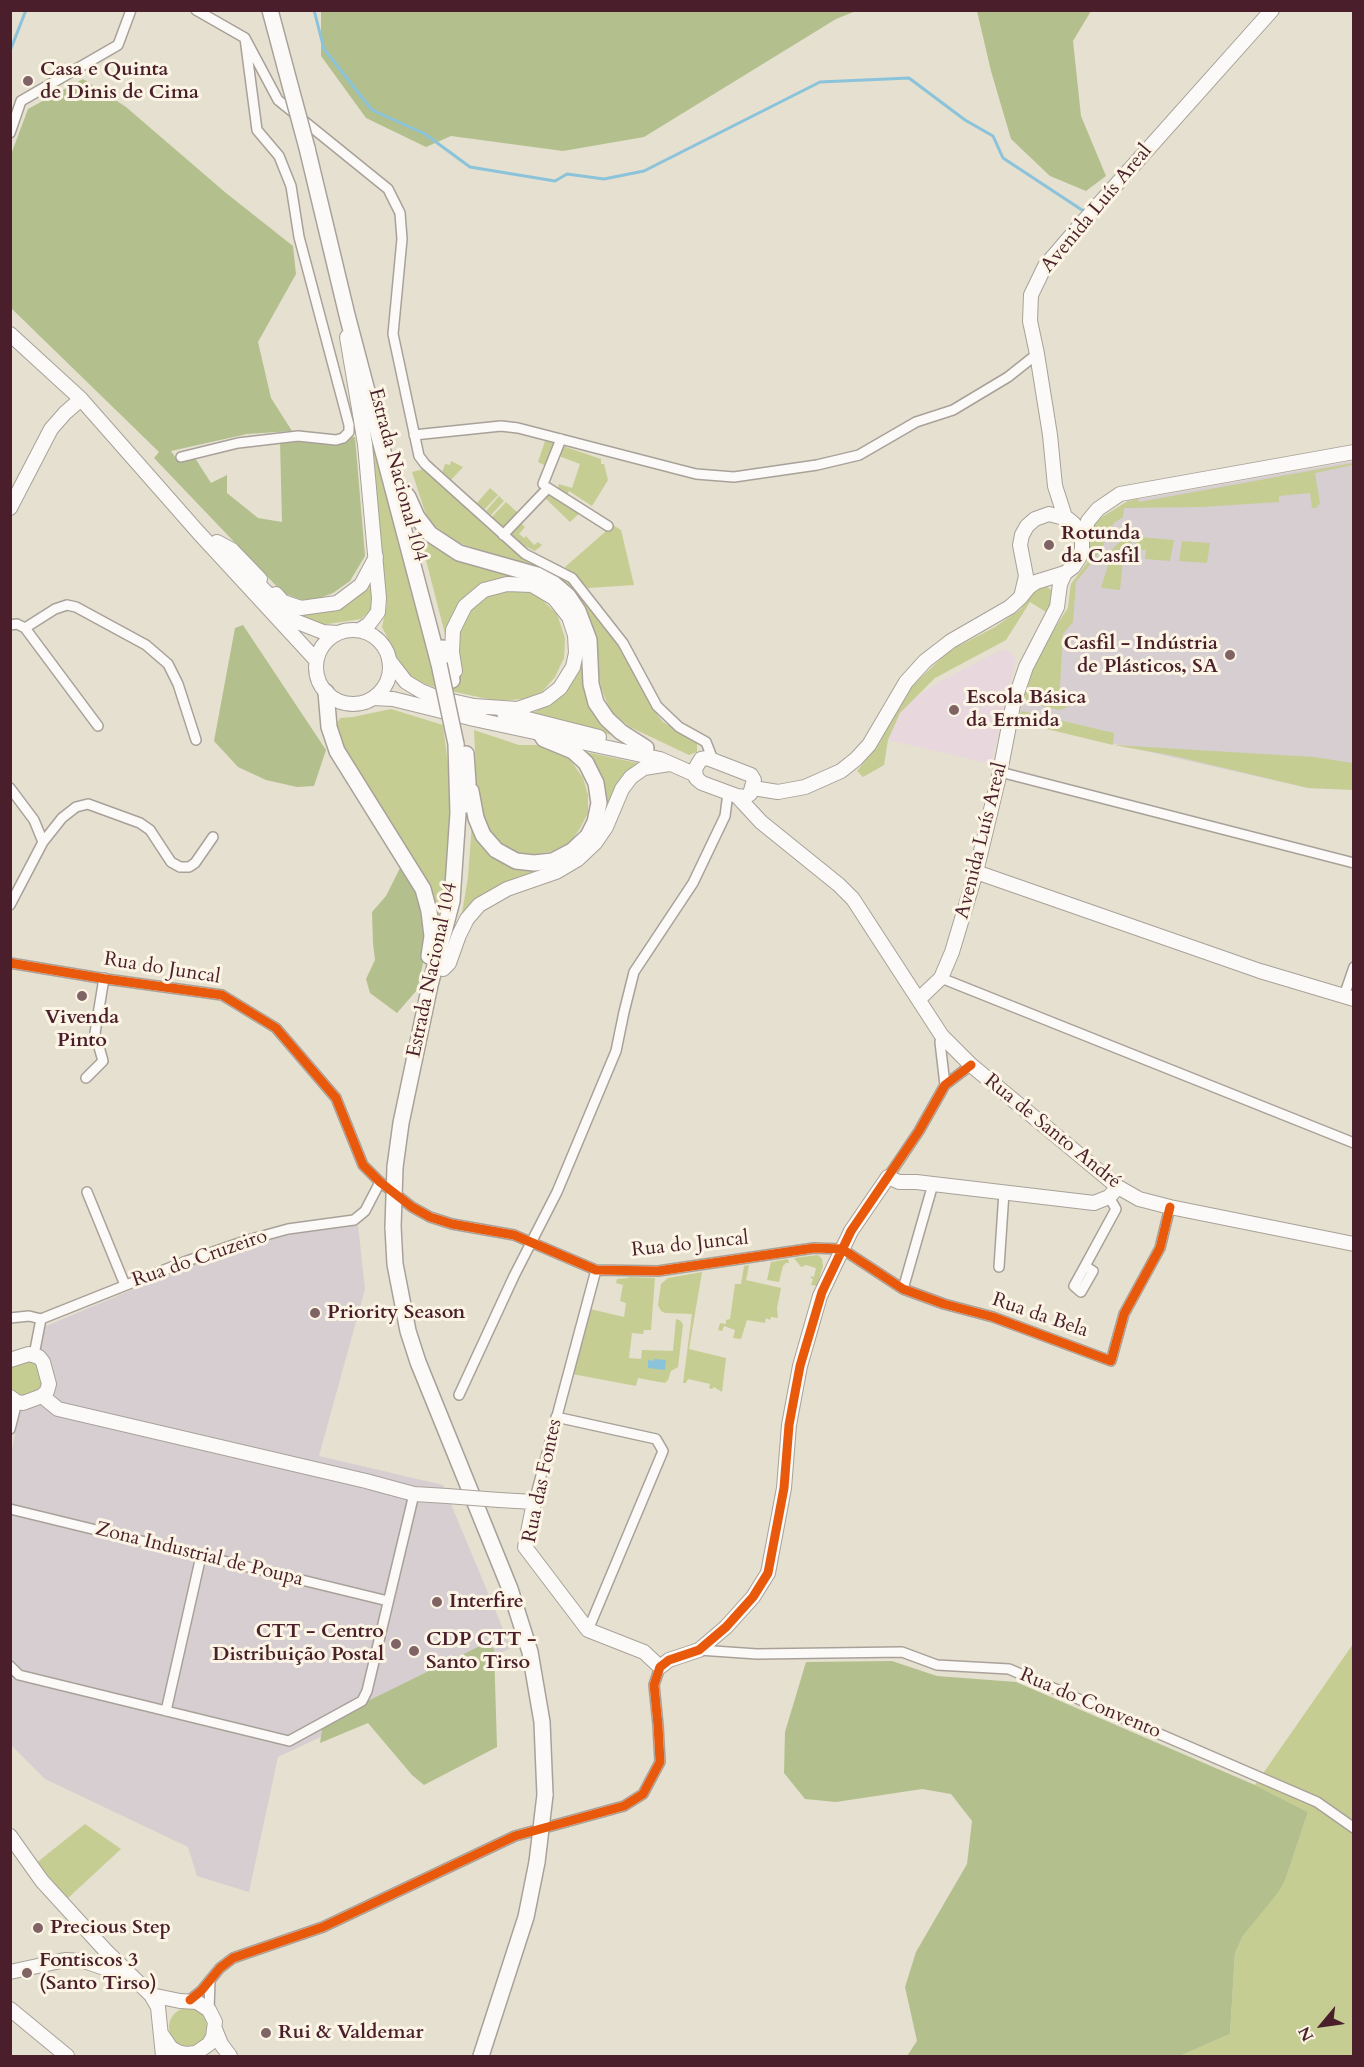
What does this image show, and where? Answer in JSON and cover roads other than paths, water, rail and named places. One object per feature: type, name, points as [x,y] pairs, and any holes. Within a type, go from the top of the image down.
[{"type":"main road","points":[[270,10],[324,214]]},
{"type":"main road","name":"Estrada Nacional 104","points":[[324,214],[347,315],[460,743],[468,782],[458,900],[443,969],[412,1074]]},
{"type":"main road","name":"Estrada Nacional 104","points":[[324,214],[352,306],[452,681],[460,743],[459,813],[452,901],[430,985],[412,1074]]},
{"type":"main road","points":[[401,489],[430,534],[459,554],[537,575],[554,584],[568,596],[578,611],[589,640],[591,684],[596,703],[607,719],[621,732],[646,748]]},
{"type":"main road","points":[[326,692],[329,728],[337,751],[423,889],[432,936],[426,977],[430,985]]},
{"type":"main road","points":[[468,782],[476,818],[483,835],[496,850],[516,861],[534,863],[554,861],[572,851],[588,836],[595,822],[599,803],[596,783],[586,763],[573,751],[544,739],[540,733]]},
{"type":"main road","points":[[412,1074],[401,1123],[395,1167],[393,1227],[395,1264],[408,1331],[418,1362],[510,1589],[530,1652],[542,1722],[545,1795],[537,1862],[526,1917],[481,2056]]},
{"type":"street","points":[[10,132],[21,101],[117,45],[130,10]]},
{"type":"street","points":[[196,10],[245,38],[278,100],[388,189],[400,213],[402,239],[393,334],[419,456],[425,464],[525,554],[572,578],[623,644],[657,706],[680,727],[706,742],[713,760]]},
{"type":"street","name":"Avenida Luís Areal","points":[[1066,518],[1055,486],[1050,435],[1030,321],[1031,295],[1046,266],[1082,223],[1272,10]]},
{"type":"street","points":[[181,457],[238,443],[298,436],[336,440],[343,438],[349,432],[350,425],[299,237],[291,186],[279,156],[257,130],[245,38]]},
{"type":"street","points":[[347,315],[344,321],[365,444],[379,598],[378,612],[369,624],[360,630]]},
{"type":"street","points":[[10,334],[81,399],[316,660]]},
{"type":"street","points":[[414,435],[501,426],[518,428],[706,475],[734,477],[817,465],[859,454],[916,422],[953,410],[1008,377],[1037,354]]},
{"type":"street","points":[[10,508],[51,429],[81,399]]},
{"type":"street","points":[[503,535],[542,483],[561,439]]},
{"type":"street","points":[[389,660],[387,681],[373,698],[364,702],[344,703],[326,692],[319,683],[316,672],[316,660],[327,639],[345,630],[360,630],[379,641],[389,660],[406,682],[438,698],[646,748],[696,770],[702,783],[742,793],[786,791],[806,787],[841,771],[856,759],[868,745],[896,696],[925,661],[951,641],[1010,607],[1036,582],[1065,573],[1073,567],[1082,549],[1082,538],[1088,521],[1098,509],[1113,498],[1127,492],[1353,452]]},
{"type":"street","points":[[129,454],[283,611],[295,621],[323,632],[337,633]]},
{"type":"street","points":[[542,483],[608,526]]},
{"type":"street","points":[[1021,597],[1026,576],[1020,545],[1022,535],[1027,526],[1052,499],[1055,486]]},
{"type":"street","points":[[1066,518],[1098,509]]},
{"type":"street","points":[[1035,519],[1050,514],[1066,518],[1074,524],[1082,538]]},
{"type":"street","points":[[217,542],[232,550],[283,602],[301,608],[325,606],[343,599],[361,585],[376,558]]},
{"type":"street","points":[[1022,555],[1033,570],[1051,576]]},
{"type":"street","name":"Avenida Luís Areal","points":[[919,999],[941,978],[952,952],[976,872],[1000,772],[1013,705],[1026,667],[1057,607],[1060,584],[1065,573]]},
{"type":"street","points":[[452,681],[456,675],[452,652],[453,630],[465,606],[484,590],[507,584],[532,585],[554,598],[569,617],[575,635],[576,653],[573,667],[560,688],[546,699],[517,709],[474,706]]},
{"type":"street","points":[[25,628],[67,604],[146,645],[168,664],[178,684],[196,740]]},
{"type":"street","points":[[10,625],[17,624],[25,628],[98,726]]},
{"type":"street","points":[[373,698],[393,699],[660,759],[696,770]]},
{"type":"street","points":[[459,1395],[557,1192],[616,1051],[634,972],[693,883],[724,816],[754,780],[751,775],[707,758],[701,759],[696,770]]},
{"type":"street","points":[[443,969],[449,963],[467,919],[479,905],[507,888],[556,872],[578,859],[595,843],[606,827],[622,789],[631,777],[644,768],[676,764]]},
{"type":"street","points":[[1000,772],[1353,863]]},
{"type":"street","points":[[12,791],[34,820],[43,842]]},
{"type":"street","name":"Rua de Santo André","points":[[742,793],[755,817],[853,899],[942,1036],[971,1065],[1114,1192],[1170,1207],[1353,1244]]},
{"type":"street","points":[[10,905],[43,842],[62,819],[76,807],[88,804],[140,823],[150,830],[171,862],[180,867],[189,867],[195,863],[213,837]]},
{"type":"street","points":[[976,872],[1260,971],[1349,997],[1353,967]]},
{"type":"street","name":"Rua do Juncal","points":[[10,963],[222,995],[276,1028],[336,1098],[363,1165],[380,1182],[412,1207],[430,1217],[452,1224],[514,1235],[596,1270],[658,1271],[814,1248],[842,1249]]},
{"type":"street","points":[[86,1078],[103,1061],[95,1033],[104,978]]},
{"type":"street","points":[[941,978],[1353,1143]]},
{"type":"street","points":[[942,1036],[940,1042],[945,1085]]},
{"type":"street","points":[[228,2056],[216,2053],[188,2054],[171,2048],[162,2030],[167,2010],[201,1991],[220,1968],[233,1958],[324,1927],[515,1836],[624,1806],[643,1794],[660,1762],[654,1685],[660,1667],[669,1660],[699,1650],[726,1627],[753,1597],[768,1573],[784,1488],[789,1425],[800,1366],[820,1296],[851,1231],[919,1131],[945,1085],[971,1065]]},
{"type":"street","points":[[888,1177],[898,1182],[1094,1203],[1114,1192],[1116,1209],[1085,1266]]},
{"type":"street","name":"Rua do Cruzeiro","points":[[41,1319],[125,1285],[248,1240],[288,1229],[354,1220],[365,1211],[380,1182]]},
{"type":"street","points":[[903,1289],[933,1184]]},
{"type":"street","points":[[87,1192],[125,1285]]},
{"type":"street","points":[[999,1267],[1004,1192]]},
{"type":"street","name":"Rua da Bela","points":[[842,1249],[903,1289],[944,1304],[993,1317],[1111,1361],[1124,1314],[1160,1248],[1170,1207]]},
{"type":"street","name":"Rua das Fontes","points":[[588,1630],[525,1547],[534,1502],[596,1270]]},
{"type":"street","points":[[10,1318],[28,1316],[41,1319],[34,1355]]},
{"type":"street","points":[[10,1360],[29,1354],[39,1357],[43,1362],[49,1384],[42,1396],[23,1403],[14,1400],[10,1429]]},
{"type":"street","points":[[42,1396],[58,1409],[414,1494],[534,1502]]},
{"type":"street","points":[[556,1417],[656,1438],[663,1451],[588,1630],[644,1652],[660,1667]]},
{"type":"street","points":[[10,1666],[19,1675],[289,1741],[362,1701],[367,1691],[414,1494]]},
{"type":"street","name":"Zona Industrial de Poupa","points":[[10,1509],[388,1601]]},
{"type":"street","points":[[166,1711],[201,1556]]},
{"type":"street","name":"Rua do Convento","points":[[699,1650],[758,1654],[902,1652],[937,1665],[1009,1669],[1317,1802],[1353,1828]]},
{"type":"street","points":[[10,1836],[42,1881],[132,1978],[151,1995],[158,2007],[163,2056]]},
{"type":"street","points":[[10,1972],[65,1960],[84,1961],[132,1978]]},
{"type":"street","points":[[209,2010],[210,1980]]},
{"type":"street","points":[[151,1995],[197,2001],[209,2010],[215,2022],[215,2029],[209,2044],[188,2054]]},
{"type":"street","points":[[10,2010],[67,2056]]},
{"type":"street","points":[[215,2029],[228,2056]]},
{"type":"water","points":[[654,1359],[666,1360],[665,1370],[648,1368],[648,1360],[654,1361]]},
{"type":"waterway","points":[[10,51],[26,10]]},
{"type":"waterway","points":[[314,10],[324,49],[372,110],[425,134],[470,167],[555,181],[567,174],[604,179],[644,171],[820,82],[909,78],[965,120],[993,136],[1003,158],[1085,212]]},
{"type":"place","name":"Casa e Quinta de Dinis de Cima","points":[[28,81]]},
{"type":"place","name":"Rotunda da Casfil","points":[[1049,545]]},
{"type":"place","name":"Casfil - Indústria de Plásticos, SA","points":[[1230,655]]},
{"type":"place","name":"Escola Básica da Ermida","points":[[954,710]]},
{"type":"place","name":"Vivenda Pinto","points":[[82,996]]},
{"type":"place","name":"Priority Season","points":[[315,1313]]},
{"type":"place","name":"Interfire","points":[[437,1602]]},
{"type":"place","name":"CTT - Centro Distribuição Postal","points":[[396,1644]]},
{"type":"place","name":"CDP CTT - Santo Tirso","points":[[414,1651]]},
{"type":"place","name":"Precious Step","points":[[38,1928]]},
{"type":"place","name":"Fontiscos 3 (Santo Tirso)","points":[[27,1973]]},
{"type":"place","name":"Rui & Valdemar","points":[[266,2033]]}]
